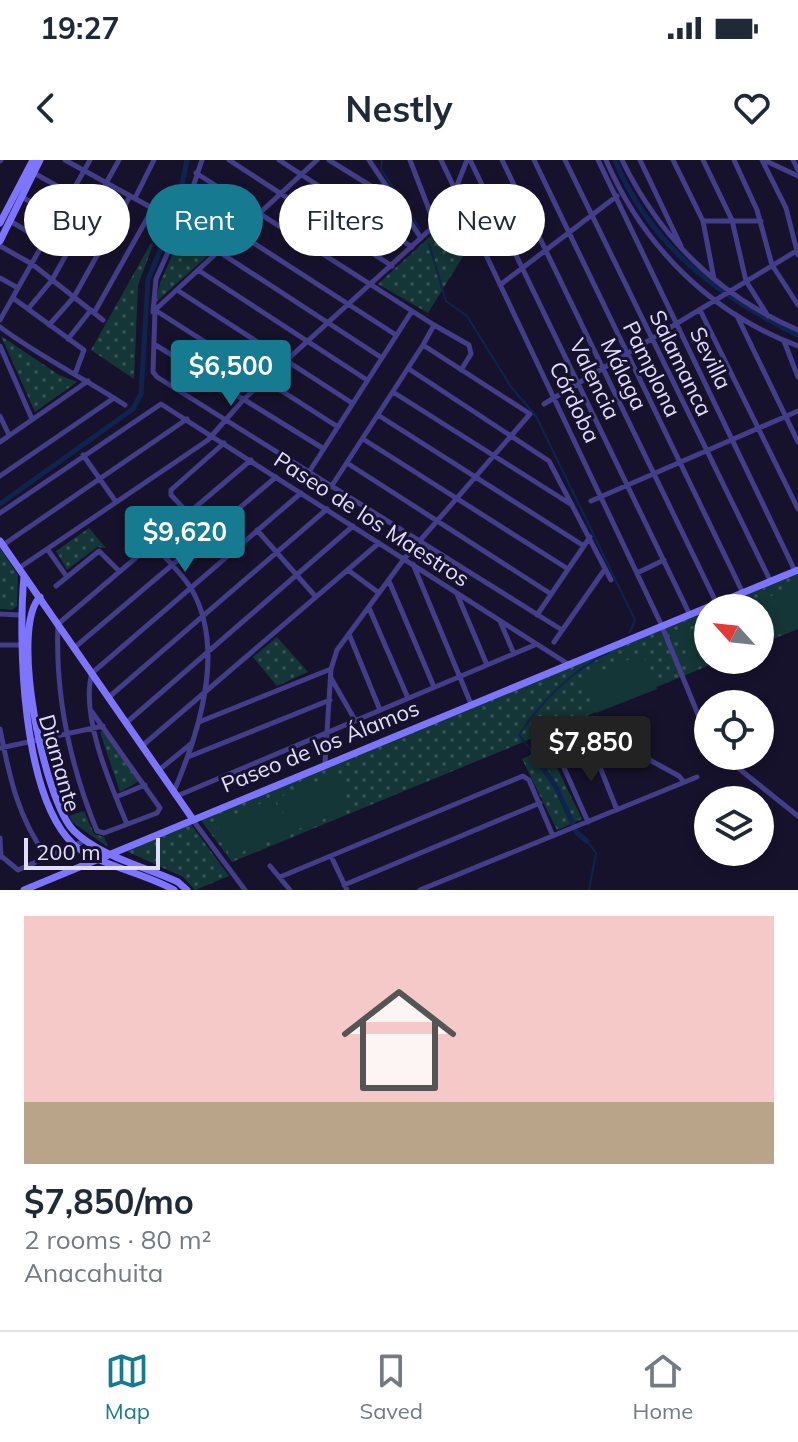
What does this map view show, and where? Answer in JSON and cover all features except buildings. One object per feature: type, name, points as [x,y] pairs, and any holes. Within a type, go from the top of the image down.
[{"type":"street","points":[[0,223],[33,160]]},
{"type":"street","points":[[40,160],[0,243],[103,320]]},
{"type":"street","points":[[77,184],[90,160]]},
{"type":"street","points":[[28,309],[52,280],[119,160]]},
{"type":"street","points":[[49,325],[74,297],[154,160]]},
{"type":"street","points":[[192,184],[202,160]]},
{"type":"street","points":[[229,160],[279,193]]},
{"type":"street","points":[[279,160],[315,184]]},
{"type":"street","points":[[291,184],[317,160]]},
{"type":"street","points":[[329,160],[368,184]]},
{"type":"street","points":[[369,160],[385,184]]},
{"type":"street","points":[[410,160],[428,207]]},
{"type":"street","name":"Córdoba","points":[[441,160],[451,184]]},
{"type":"street","points":[[460,184],[469,160]]},
{"type":"street","name":"Valencia","points":[[469,160],[580,383],[689,613]]},
{"type":"street","name":"Málaga","points":[[502,160],[712,594]]},
{"type":"street","name":"Pamplona","points":[[534,160],[742,591]]},
{"type":"street","name":"Salamanca","points":[[565,160],[770,580]]},
{"type":"street","name":"Sevilla","points":[[598,160],[618,195],[676,324],[797,570]]},
{"type":"street","points":[[606,160],[618,195],[655,244],[715,301],[738,318],[798,346]]},
{"type":"street","points":[[622,160],[653,215],[726,293],[769,318],[798,330]]},
{"type":"street","points":[[640,160],[682,249]]},
{"type":"street","points":[[673,160],[703,221],[714,281]]},
{"type":"street","points":[[703,160],[732,220],[746,281],[769,318]]},
{"type":"street","points":[[734,160],[761,221],[772,265],[798,305]]},
{"type":"street","points":[[763,160],[798,173]]},
{"type":"street","points":[[544,404],[797,252],[786,208],[763,160]]},
{"type":"street","points":[[793,160],[798,173]]},
{"type":"street","points":[[70,161],[146,204]]},
{"type":"street","points":[[34,173],[53,184]]},
{"type":"street","points":[[196,173],[214,184]]},
{"type":"street","points":[[263,210],[279,195]]},
{"type":"street","points":[[500,285],[618,195]]},
{"type":"street","points":[[263,215],[469,345],[471,354],[461,370]]},
{"type":"street","points":[[68,339],[92,312],[146,220]]},
{"type":"street","points":[[10,221],[24,229]]},
{"type":"street","points":[[703,221],[761,221]]},
{"type":"street","points":[[412,224],[421,238]]},
{"type":"street","points":[[412,247],[428,232]]},
{"type":"street","points":[[263,247],[396,335]]},
{"type":"street","points":[[0,320],[36,256]]},
{"type":"street","points":[[166,256],[156,279],[155,375],[562,630]]},
{"type":"street","points":[[154,313],[213,256]]},
{"type":"street","points":[[227,256],[382,358]]},
{"type":"street","points":[[376,256],[392,266]]},
{"type":"street","points":[[19,568],[212,434],[244,399],[403,256]]},
{"type":"street","name":"Córdoba","points":[[486,256],[602,496],[694,705]]},
{"type":"street","points":[[198,270],[367,380]]},
{"type":"street","points":[[0,278],[18,288]]},
{"type":"street","points":[[177,290],[352,403]]},
{"type":"street","points":[[13,298],[85,351],[75,374]]},
{"type":"street","points":[[700,310],[798,509]]},
{"type":"street","points":[[309,472],[412,311]]},
{"type":"street","points":[[154,313],[338,427]]},
{"type":"street","points":[[738,318],[798,442]]},
{"type":"street","points":[[331,487],[409,369],[434,325]]},
{"type":"street","points":[[0,327],[49,362],[88,381],[125,405]]},
{"type":"street","points":[[784,341],[798,377]]},
{"type":"street","points":[[154,344],[324,449]]},
{"type":"street","points":[[325,763],[331,669],[335,654],[404,559],[530,414],[423,345]]},
{"type":"street","points":[[0,346],[32,419]]},
{"type":"street","points":[[409,369],[549,461],[611,580]]},
{"type":"street","points":[[0,442],[88,381]]},
{"type":"street","points":[[393,392],[574,507]]},
{"type":"street","points":[[0,476],[114,398]]},
{"type":"street","name":"Paseo de los Maestros","points":[[83,455],[158,404],[212,434],[569,665]]},
{"type":"street","points":[[591,501],[798,411]]},
{"type":"street","points":[[378,415],[584,546]]},
{"type":"street","points":[[0,416],[9,435]]},
{"type":"street","points":[[187,419],[2,543],[245,890]]},
{"type":"street","points":[[363,439],[568,569]]},
{"type":"street","points":[[188,513],[171,495],[171,490],[224,443]]},
{"type":"street","points":[[0,513],[83,455],[116,502]]},
{"type":"street","points":[[58,624],[251,460]]},
{"type":"street","points":[[347,463],[551,594]]},
{"type":"street","points":[[74,648],[276,477]]},
{"type":"street","points":[[127,824],[95,729],[88,689],[92,673],[301,493]]},
{"type":"street","points":[[109,697],[327,509]]},
{"type":"street","points":[[126,723],[353,526]]},
{"type":"street","points":[[257,530],[316,597]]},
{"type":"street","points":[[537,615],[590,537]]},
{"type":"street","points":[[152,543],[191,587],[203,617],[207,652],[198,723],[176,794]]},
{"type":"street","points":[[142,746],[379,543]]},
{"type":"street","points":[[48,550],[67,577]]},
{"type":"street","points":[[56,586],[99,551],[119,571]]},
{"type":"street","points":[[637,573],[664,560]]},
{"type":"street","points":[[413,564],[471,704]]},
{"type":"street","points":[[554,642],[605,569]]},
{"type":"street","points":[[348,570],[379,593]]},
{"type":"street","name":"Paseo de los Álamos","points":[[735,594],[797,570]]},
{"type":"street","name":"Diamante","points":[[24,576],[20,615],[35,742],[50,806],[75,845]]},
{"type":"street","points":[[389,580],[434,687]]},
{"type":"street","points":[[457,593],[487,665]]},
{"type":"street","name":"Diamante","points":[[24,645],[30,613],[40,597]]},
{"type":"street","points":[[369,607],[408,698]]},
{"type":"street","name":"Paseo de los Álamos","points":[[24,890],[694,611]]},
{"type":"street","points":[[0,614],[20,615]]},
{"type":"street","points":[[499,620],[514,654]]},
{"type":"street","points":[[58,624],[60,694],[76,775],[97,831],[104,833],[159,811],[145,785],[92,712]]},
{"type":"street","points":[[349,633],[380,710]]},
{"type":"street","points":[[176,794],[537,644]]},
{"type":"street","points":[[0,645],[24,645]]},
{"type":"street","points":[[198,723],[331,669]]},
{"type":"street","name":"Paseo de los Álamos","points":[[331,677],[355,720]]},
{"type":"street","points":[[188,757],[330,700]]},
{"type":"street","points":[[2,748],[103,726]]},
{"type":"street","points":[[0,729],[16,799],[31,835],[47,857]]},
{"type":"street","points":[[588,822],[558,762],[592,747],[610,740],[620,742],[679,776],[684,782]]},
{"type":"street","name":"Diamante","points":[[35,742],[56,804],[84,841],[150,868],[187,890]]},
{"type":"street","points":[[159,770],[193,742]]},
{"type":"street","points":[[592,747],[617,810]]},
{"type":"street","points":[[740,770],[798,816]]},
{"type":"street","points":[[280,877],[521,777],[527,777],[553,836]]},
{"type":"street","points":[[420,890],[697,777]]},
{"type":"street","points":[[116,797],[145,785]]},
{"type":"street","points":[[331,856],[346,887],[540,803]]},
{"type":"street","points":[[0,838],[1,856],[16,870],[84,841]]},
{"type":"street","points":[[75,845],[174,890]]},
{"type":"street","points":[[270,866],[290,890]]},
{"type":"street","points":[[146,877],[150,868]]},
{"type":"green space","points":[[428,238],[428,256],[463,256],[428,313],[378,284]]},
{"type":"green space","points":[[146,252],[149,256],[138,285],[134,379],[91,350]]},
{"type":"green space","points":[[172,256],[208,256],[155,303]]},
{"type":"green space","points":[[1,336],[59,375],[77,382],[35,412]]},
{"type":"green space","points":[[89,528],[106,548],[97,547],[67,570],[56,551]]},
{"type":"green space","points":[[0,548],[18,575],[17,606],[12,610],[0,609]]},
{"type":"green space","points":[[798,574],[798,629],[774,638],[774,594],[749,594]]},
{"type":"green space","points":[[798,585],[798,626],[774,636],[774,595]]},
{"type":"green space","points":[[694,617],[694,672],[232,862],[200,819]]},
{"type":"green space","points":[[694,628],[694,669],[693,669],[679,634]]},
{"type":"green space","points":[[277,637],[308,672],[277,686],[253,657]]},
{"type":"green space","points":[[643,654],[657,689],[596,713],[583,678]]},
{"type":"green space","points":[[104,730],[139,781],[120,792],[100,732]]},
{"type":"green space","points":[[547,747],[582,819],[557,830],[522,759]]},
{"type":"green space","points":[[337,773],[351,808],[291,832],[277,798]]},
{"type":"green space","points":[[274,798],[288,833],[230,857],[216,822]]},
{"type":"green space","points":[[84,811],[94,834],[104,837],[108,847],[72,822],[69,816]]},
{"type":"green space","points":[[190,823],[229,876],[195,890],[183,877],[126,851]]},
{"type":"waterway","points":[[0,504],[133,409],[141,394],[148,280],[177,209],[187,160]]},
{"type":"waterway","points":[[382,160],[381,169],[420,229]]},
{"type":"waterway","points":[[615,160],[629,190],[647,217],[689,265],[740,303],[798,335]]},
{"type":"waterway","points":[[433,256],[446,301],[467,316],[511,387],[536,416],[635,620],[630,632]]},
{"type":"waterway","points":[[533,753],[519,735],[528,722],[571,677],[609,652]]},
{"type":"waterway","points":[[533,753],[556,787],[577,833],[587,841]]},
{"type":"waterway","points":[[587,841],[596,853],[589,890]]}]
